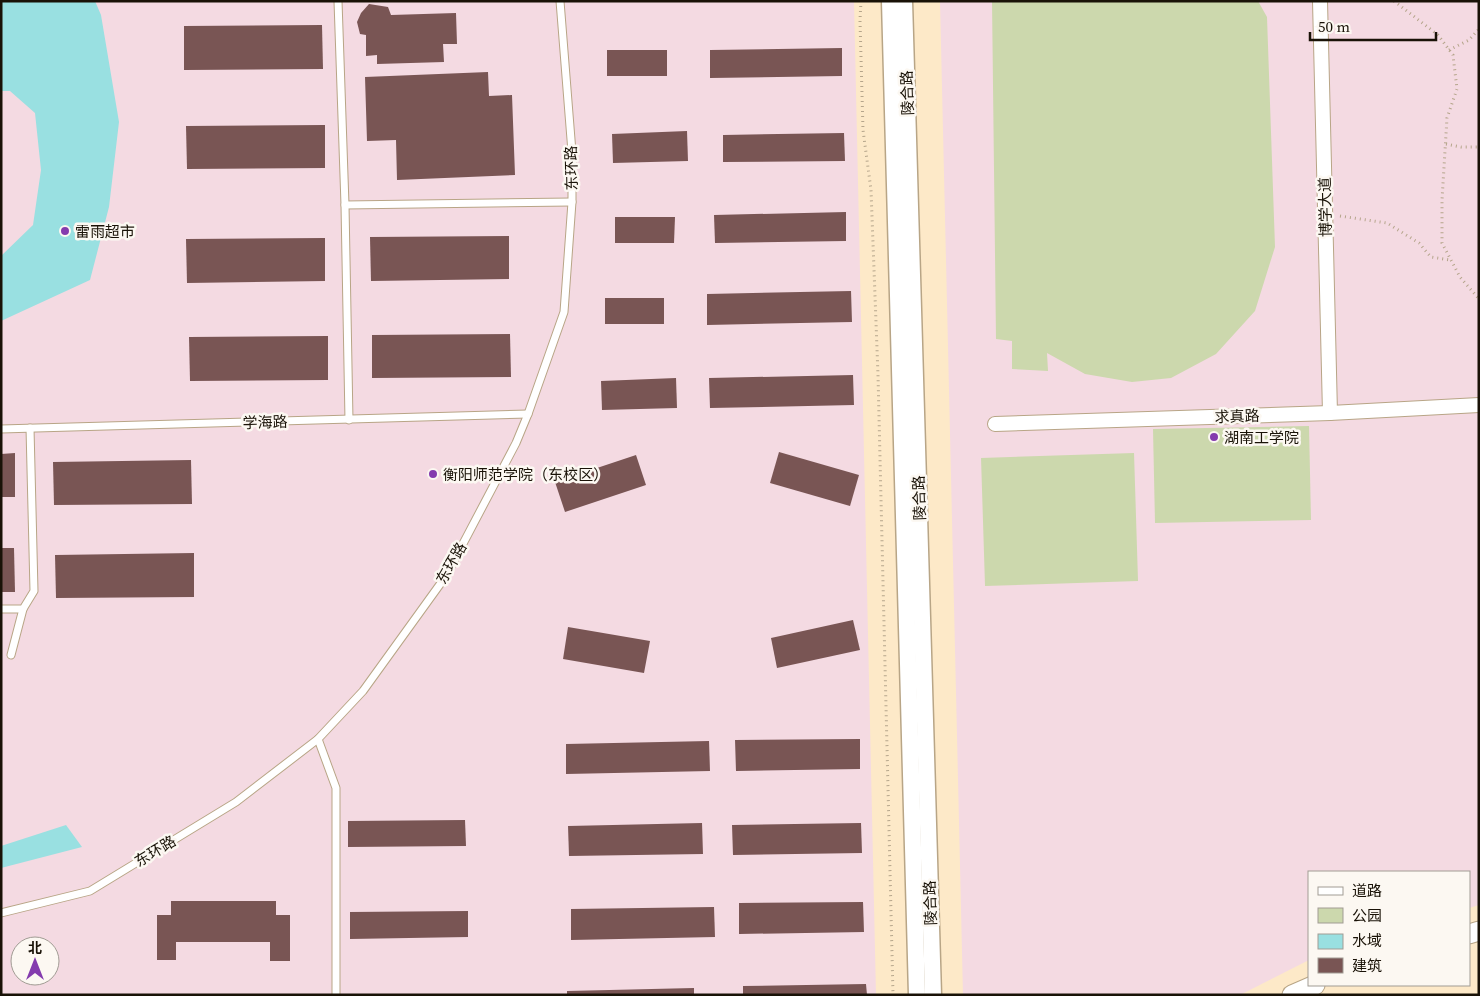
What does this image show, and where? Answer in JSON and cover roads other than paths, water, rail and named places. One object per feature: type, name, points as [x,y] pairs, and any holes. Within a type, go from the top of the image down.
[{"type":"main road","points":[[1292,995],[1313,986]]},
{"type":"street","name":"陵合路","points":[[890,1],[917,995]]},
{"type":"street","name":"陵合路","points":[[904,1],[933,995]]},
{"type":"street","name":"博学大道","points":[[1320,1],[1330,413]]},
{"type":"street","name":"求真路","points":[[995,424],[1330,413],[1479,405]]},
{"type":"lane","points":[[338,1],[345,205],[349,420]]},
{"type":"lane","name":"东环路","points":[[1,913],[90,891],[236,802],[318,739],[363,691],[446,576],[516,443],[564,312],[572,202],[572,152],[560,1]]},
{"type":"lane","points":[[345,205],[572,202]]},
{"type":"lane","name":"学海路","points":[[1,429],[528,414]]},
{"type":"lane","points":[[10,655],[24,609],[34,590],[30,428]]},
{"type":"lane","points":[[1,609],[24,609]]},
{"type":"lane","points":[[318,739],[336,788],[336,995]]},
{"type":"water","points":[[1,1],[95,1],[101,15],[119,122],[109,207],[90,280],[1,321],[1,256],[33,225],[41,170],[35,113],[10,91],[1,91]]},
{"type":"water","points":[[66,825],[82,847],[1,868],[1,846]]},
{"type":"place","name":"雷雨超市","points":[[65,231]]},
{"type":"place","name":"湖南工学院","points":[[1214,437]]},
{"type":"place","name":"衡阳师范学院（东校区）","points":[[433,474]]}]
